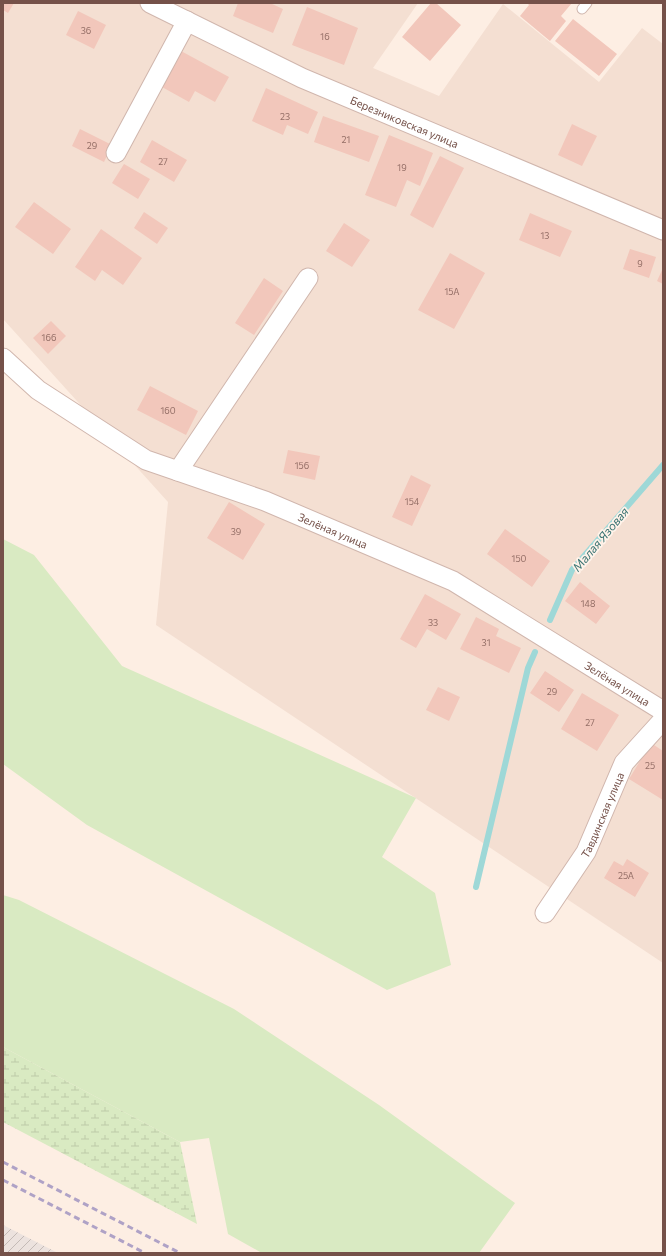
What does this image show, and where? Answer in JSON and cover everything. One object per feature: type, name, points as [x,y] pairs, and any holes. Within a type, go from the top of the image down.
[{"type":"street","name":"Березниковская улица","points":[[150,3],[302,78],[663,230]]},
{"type":"street","points":[[116,152],[187,21]]},
{"type":"street","points":[[178,471],[308,278]]},
{"type":"street","name":"Зелёная улица","points":[[3,358],[38,390],[146,460],[265,501],[453,581],[663,711]]},
{"type":"street","name":"Тавдинская улица","points":[[545,913],[586,852],[624,763],[663,720]]},
{"type":"shaded area","points":[[3,3],[418,3],[373,68],[439,96],[503,4],[599,82],[642,28],[663,44],[663,963],[156,625],[168,502],[3,319]]},
{"type":"shaded area","points":[[3,1225],[58,1253],[3,1253]]},
{"type":"green space","points":[[3,539],[34,555],[122,666],[416,798],[382,857],[435,893],[451,965],[387,990],[87,825],[3,764]]},
{"type":"green space","points":[[3,895],[19,900],[234,1009],[379,1105],[515,1203],[479,1253],[262,1253],[228,1234],[209,1138],[180,1142],[3,1047]]},
{"type":"green space","points":[[3,1047],[180,1142],[197,1224],[3,1122]]},
{"type":"building","points":[[3,3],[14,3],[8,13],[3,10]]},
{"type":"building","points":[[238,3],[270,3],[283,9],[273,33],[233,16]]},
{"type":"building","points":[[431,3],[436,3],[461,25],[430,61],[402,37]]},
{"type":"building","points":[[527,3],[572,3],[561,16],[566,21],[550,41],[520,16],[529,5]]},
{"type":"building","points":[[307,7],[358,28],[344,65],[292,45]]},
{"type":"building","points":[[78,11],[106,25],[94,49],[66,35]]},
{"type":"building","points":[[573,19],[617,54],[599,76],[555,41]]},
{"type":"building","points":[[181,51],[229,77],[215,102],[195,91],[189,102],[162,87]]},
{"type":"building","points":[[266,88],[318,112],[308,134],[287,125],[283,135],[252,121]]},
{"type":"building","points":[[323,116],[379,136],[369,162],[314,142]]},
{"type":"building","points":[[572,124],[597,136],[582,166],[558,155]]},
{"type":"building","points":[[80,129],[112,145],[104,162],[72,146]]},
{"type":"building","points":[[389,135],[433,153],[420,186],[407,180],[396,207],[365,195]]},
{"type":"building","points":[[152,140],[187,160],[174,182],[140,162]]},
{"type":"building","points":[[440,156],[464,168],[433,228],[410,215]]},
{"type":"building","points":[[124,164],[150,179],[138,199],[112,183]]},
{"type":"building","points":[[34,202],[71,229],[53,254],[15,227]]},
{"type":"building","points":[[144,212],[168,228],[157,244],[134,228]]},
{"type":"building","points":[[530,213],[572,231],[560,257],[519,240]]},
{"type":"building","points":[[344,223],[370,240],[352,267],[326,251]]},
{"type":"building","points":[[101,229],[142,258],[123,285],[102,270],[95,281],[75,267]]},
{"type":"building","points":[[630,249],[656,257],[649,278],[623,269]]},
{"type":"building","points":[[450,253],[485,273],[454,329],[418,310]]},
{"type":"building","points":[[663,268],[663,284],[657,281]]},
{"type":"building","points":[[264,278],[283,291],[254,335],[235,323]]},
{"type":"building","points":[[51,321],[66,336],[48,354],[33,338]]},
{"type":"building","points":[[150,386],[198,411],[186,435],[137,410]]},
{"type":"building","points":[[288,450],[320,456],[315,480],[283,473]]},
{"type":"building","points":[[411,475],[431,485],[412,526],[392,517]]},
{"type":"building","points":[[229,502],[265,524],[243,560],[207,538]]},
{"type":"building","points":[[505,529],[550,561],[532,587],[487,554]]},
{"type":"building","points":[[580,582],[610,606],[596,624],[565,601]]},
{"type":"building","points":[[425,594],[461,614],[446,640],[427,629],[416,648],[400,639]]},
{"type":"building","points":[[476,617],[499,629],[496,636],[521,648],[509,673],[460,649]]},
{"type":"building","points":[[545,671],[574,690],[559,712],[530,693]]},
{"type":"building","points":[[438,687],[460,697],[449,721],[426,710]]},
{"type":"building","points":[[582,693],[619,715],[597,751],[561,729]]},
{"type":"building","points":[[651,743],[663,751],[663,800],[629,779]]},
{"type":"building","points":[[627,859],[649,873],[635,897],[604,878],[614,861],[623,866]]},
{"type":"waterway","name":"Малая Язовая","points":[[550,620],[572,570],[663,465]]},
{"type":"waterway","points":[[476,887],[528,668],[535,652]]},
{"type":"railway","points":[[3,1162],[180,1253]]},
{"type":"railway","points":[[3,1180],[145,1253]]}]
